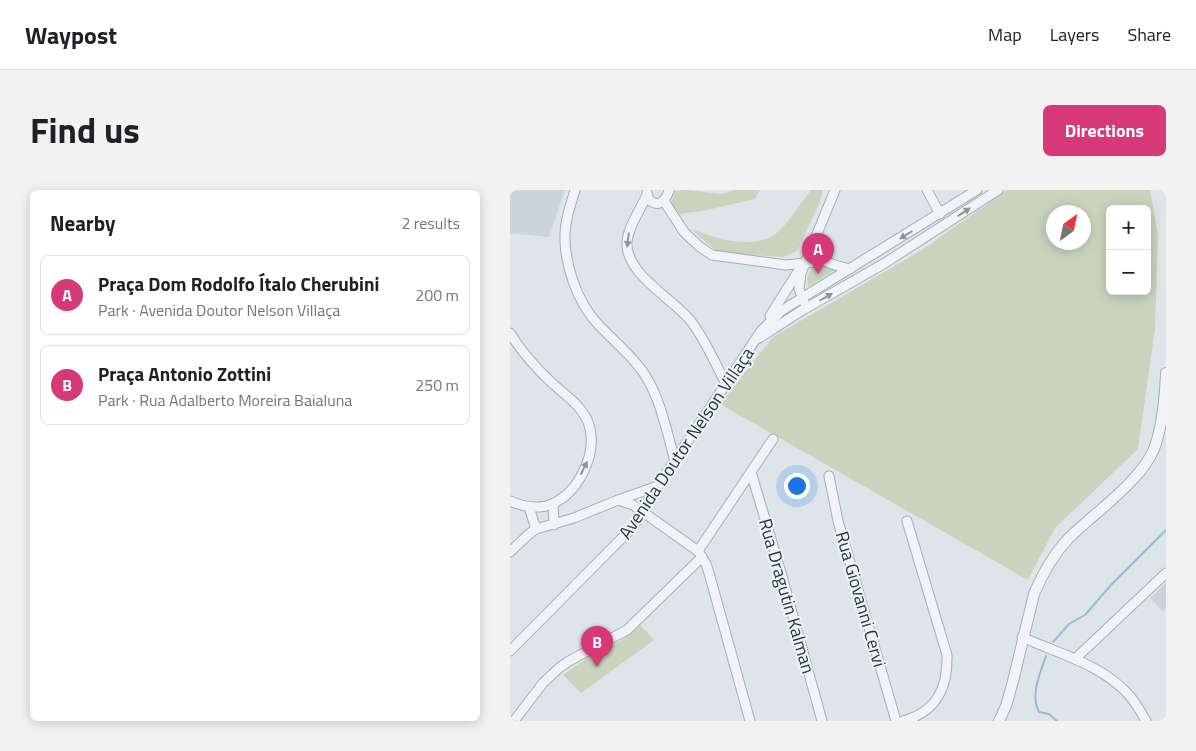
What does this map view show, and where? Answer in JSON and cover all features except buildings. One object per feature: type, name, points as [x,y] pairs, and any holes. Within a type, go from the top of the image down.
[{"type":"street","points":[[575,190],[565,234],[566,253],[575,289],[587,312],[626,352],[646,376],[659,408],[675,461]]},
{"type":"street","points":[[647,193],[652,203],[660,203],[664,201],[669,190]]},
{"type":"street","points":[[808,306],[799,289],[799,279],[835,190]]},
{"type":"street","points":[[927,190],[940,214]]},
{"type":"street","name":"Avenida Doutor Nelson Villaça","points":[[510,651],[622,540],[643,512],[658,486],[761,331],[781,311],[977,190]]},
{"type":"street","name":"Avenida Doutor Nelson Villaça","points":[[755,342],[808,306],[885,263],[998,190]]},
{"type":"street","points":[[647,193],[628,235],[627,247],[629,256],[640,273],[691,321],[699,332],[726,384]]},
{"type":"street","points":[[664,201],[684,232],[706,252],[719,256],[786,265],[805,261],[824,261],[850,269]]},
{"type":"street","points":[[816,237],[816,252],[824,261]]},
{"type":"street","points":[[761,331],[805,261]]},
{"type":"street","points":[[786,265],[796,274]]},
{"type":"street","points":[[788,287],[781,311],[797,314]]},
{"type":"street","points":[[510,333],[540,370],[581,409],[590,429],[590,452],[584,470],[568,492],[553,504],[529,507],[510,501]]},
{"type":"street","points":[[999,721],[1009,695],[1034,594],[1046,568],[1067,540],[1129,483],[1148,461],[1160,429],[1166,374]]},
{"type":"street","points":[[514,721],[559,668],[627,630],[700,554],[772,439]]},
{"type":"street","name":"Rua Dragutin Kalman","points":[[751,472],[822,721]]},
{"type":"street","name":"Rua Giovanni Cervi","points":[[829,476],[838,521],[896,721]]},
{"type":"street","points":[[510,552],[536,529],[574,518],[658,486]]},
{"type":"street","points":[[618,500],[629,503],[643,512],[700,554],[709,573],[750,721]]},
{"type":"street","points":[[553,504],[554,524]]},
{"type":"street","points":[[529,507],[536,529]]},
{"type":"street","points":[[903,721],[915,718],[932,706],[946,680],[947,670],[946,655],[907,521]]},
{"type":"street","points":[[1075,659],[1166,573]]},
{"type":"street","points":[[1022,637],[1075,659],[1103,674],[1130,696],[1146,721]]},
{"type":"shaded area","points":[[510,190],[565,190],[549,237],[510,233]]},
{"type":"shaded area","points":[[1166,582],[1166,608],[1163,612],[1150,598]]},
{"type":"green space","points":[[688,190],[722,194],[735,190],[760,190],[755,199],[680,214],[671,203],[675,191]]},
{"type":"green space","points":[[811,190],[823,190],[820,202],[797,251],[783,257],[719,253],[691,229],[732,241],[754,242],[765,239],[774,235],[783,227]]},
{"type":"green space","points":[[1007,190],[1150,190],[1158,235],[1155,329],[1138,449],[1055,528],[1028,580],[720,404],[773,337],[922,250]]},
{"type":"green space","points":[[822,263],[835,270],[808,287],[809,272],[814,266]]},
{"type":"green space","points":[[640,625],[654,640],[581,693],[563,675],[586,659],[621,640]]},
{"type":"waterway","points":[[1053,642],[1069,624],[1085,615],[1111,585],[1166,530]]},
{"type":"waterway","points":[[1046,656],[1037,684],[1036,705],[1039,712],[1049,714],[1057,721]]},
{"type":"place","name":"Praça Dom Rodolfo Ítalo Cherubini","points":[[818,274]]},
{"type":"place","name":"Praça Antonio Zottini","points":[[597,667]]}]
